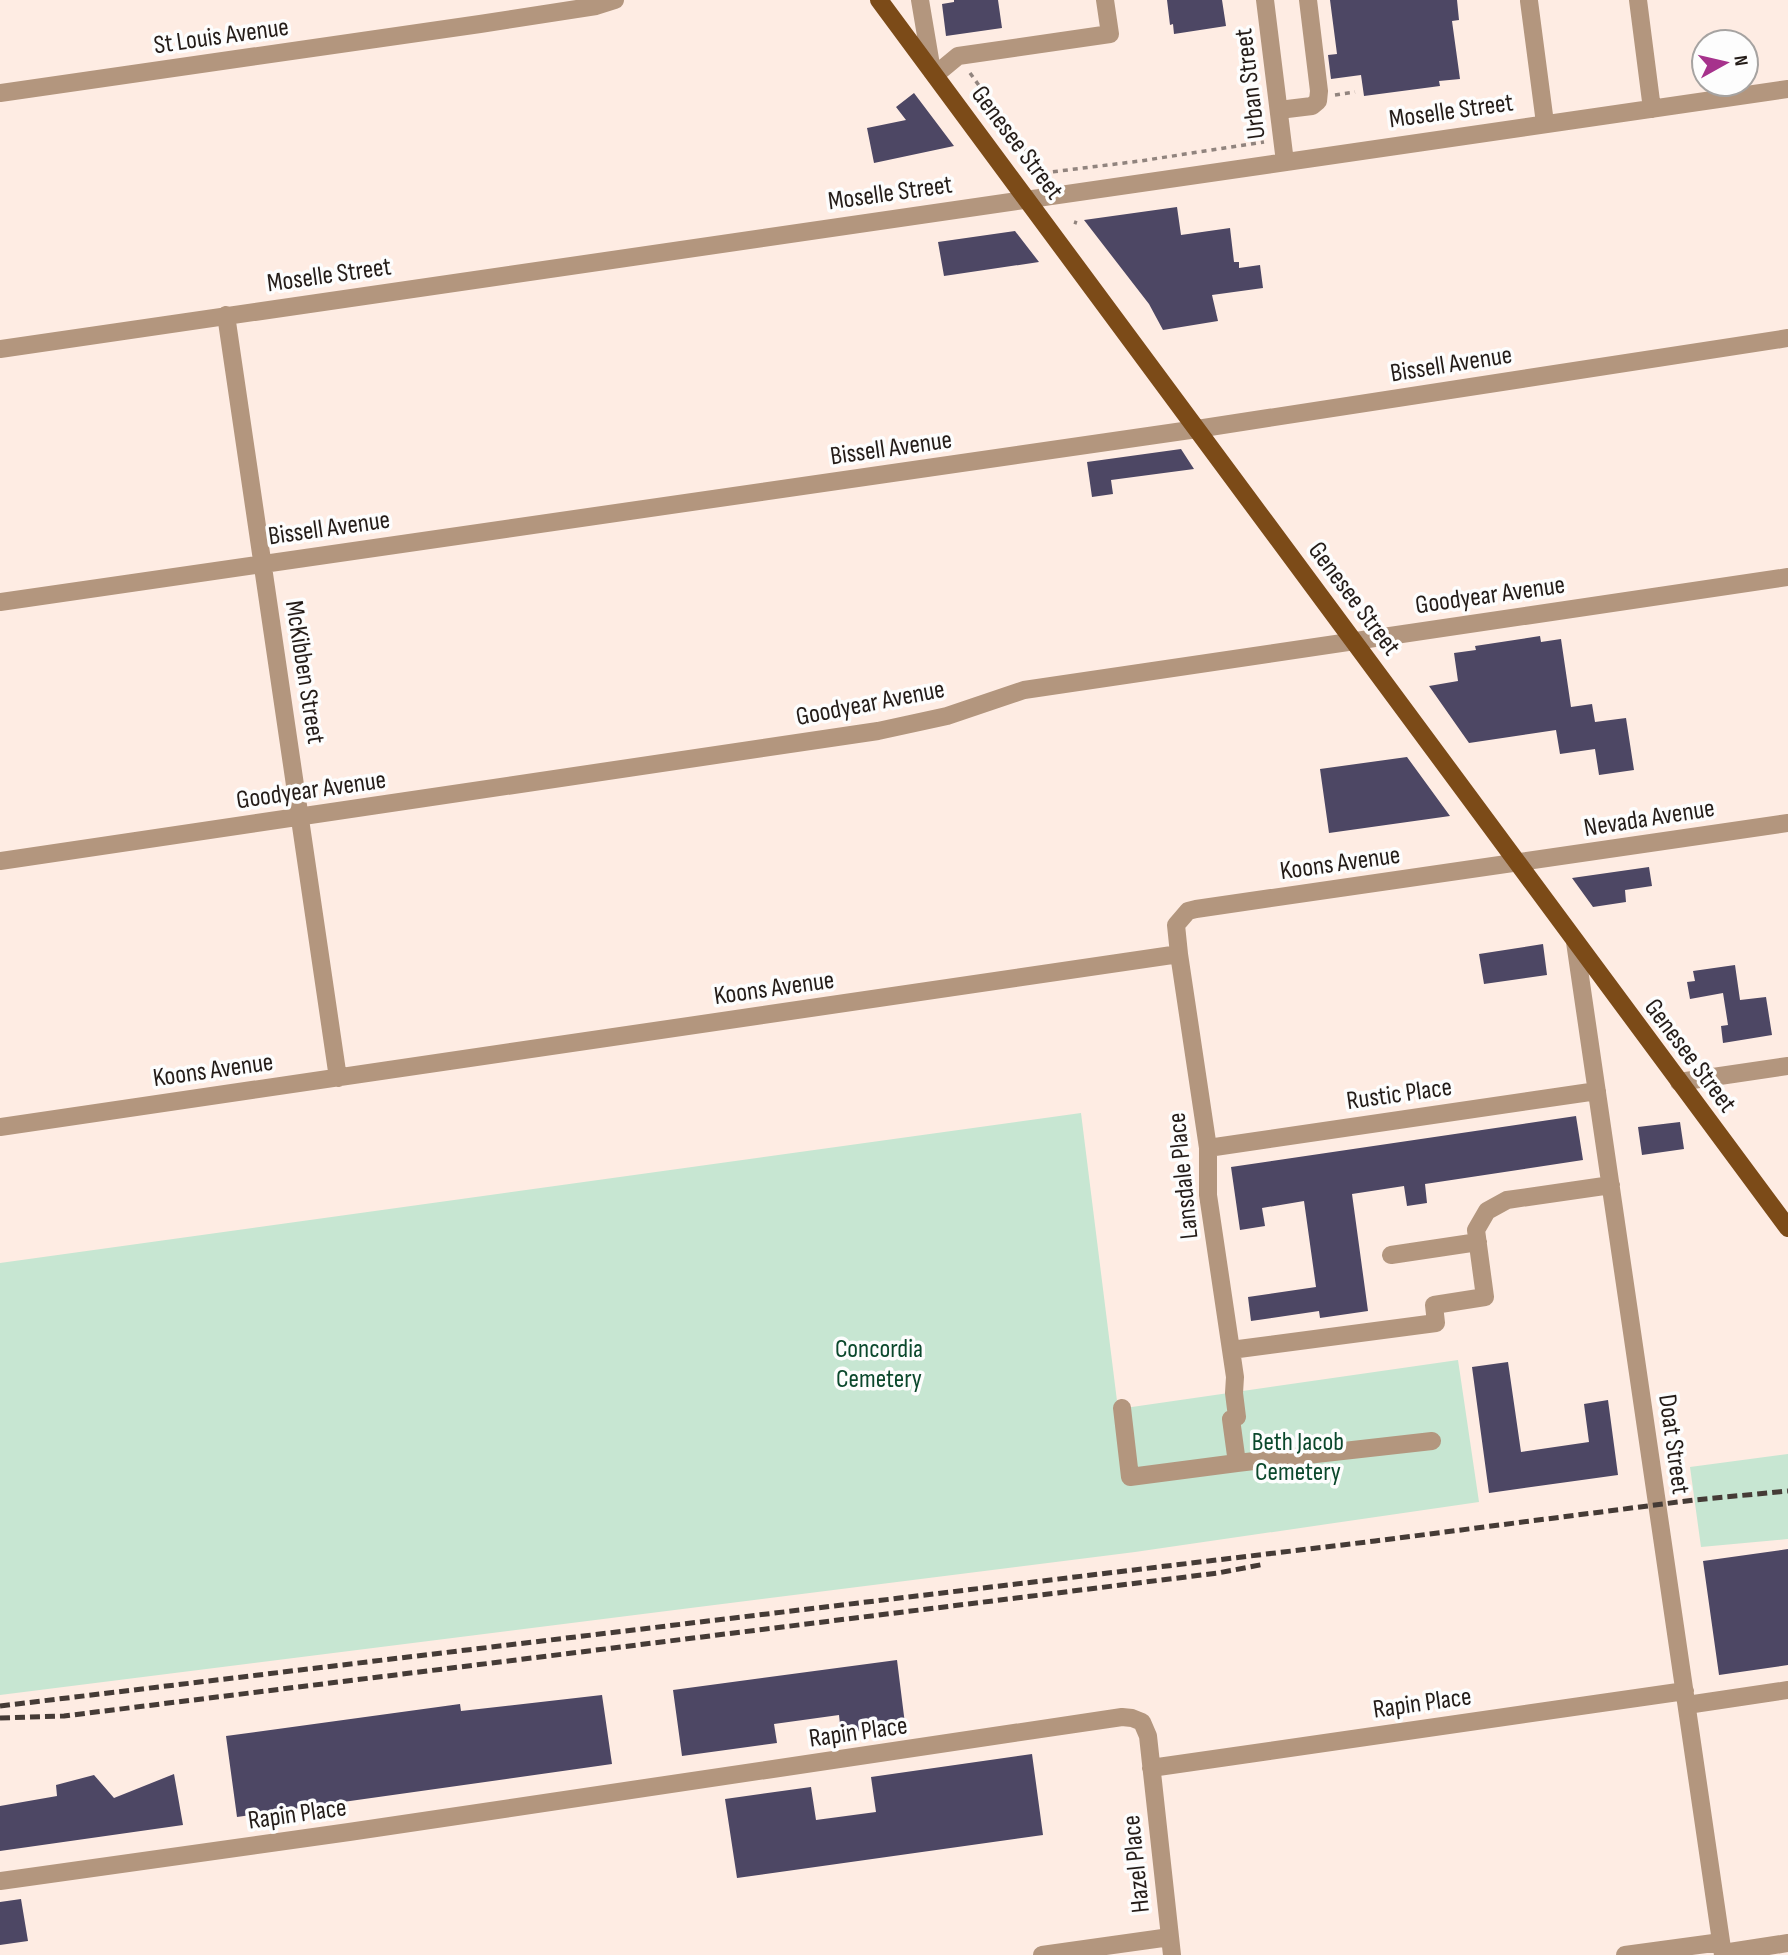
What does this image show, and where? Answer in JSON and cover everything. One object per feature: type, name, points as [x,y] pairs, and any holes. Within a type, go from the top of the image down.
[{"type":"main road","name":"Genesee Street","points":[[879,0],[1788,1228]]},
{"type":"street","name":"St Louis Avenue","points":[[0,93],[480,24],[596,6],[615,0]]},
{"type":"street","points":[[920,0],[933,73],[958,56],[1110,34],[1105,0]]},
{"type":"street","name":"Urban Street","points":[[1265,0],[1285,162]]},
{"type":"street","points":[[1279,110],[1312,106],[1318,101],[1308,0]]},
{"type":"street","points":[[1638,0],[1652,109]]},
{"type":"street","points":[[1529,1],[1545,123]]},
{"type":"street","name":"Moselle Street","points":[[0,349],[1788,89]]},
{"type":"street","name":"McKibben Street","points":[[226,315],[338,1078]]},
{"type":"street","name":"Bissell Avenue","points":[[0,602],[1197,429],[1788,338]]},
{"type":"street","name":"Goodyear Avenue","points":[[0,861],[878,732],[947,716],[1024,690],[1788,577]]},
{"type":"street","name":"Nevada Avenue","points":[[1519,863],[1788,823]]},
{"type":"street","name":"Koons Avenue","points":[[0,1127],[1179,954],[1176,925],[1188,911],[1519,863]]},
{"type":"street","name":"Doat Street","points":[[1575,942],[1722,1950]]},
{"type":"street","name":"Lansdale Place","points":[[1179,954],[1208,1148],[1208,1195],[1231,1350],[1237,1417],[1230,1419],[1237,1463]]},
{"type":"street","points":[[1679,1082],[1788,1066]]},
{"type":"street","name":"Rustic Place","points":[[1208,1148],[1597,1091]]},
{"type":"street","points":[[1231,1350],[1436,1323],[1434,1305],[1485,1297],[1476,1230],[1487,1211],[1507,1200],[1611,1185]]},
{"type":"street","points":[[1391,1255],[1478,1242]]},
{"type":"street","points":[[1122,1408],[1130,1477],[1432,1441]]},
{"type":"street","name":"Rapin Place","points":[[0,1881],[1122,1717],[1142,1722],[1146,1728],[1151,1768],[1686,1698],[1788,1690]]},
{"type":"street","name":"Hazel Place","points":[[1151,1768],[1171,1946]]},
{"type":"street","points":[[1625,1955],[1722,1950],[1788,1943]]},
{"type":"street","points":[[1042,1955],[1171,1946]]},
{"type":"path","points":[[958,56],[1043,173],[1264,142]]},
{"type":"green space","name":"Concordia Cemetery","points":[[1081,1113],[1118,1409],[1458,1360],[1479,1502],[1135,1552],[0,1695],[0,1263]]},
{"type":"green space","points":[[1788,1454],[1788,1539],[1701,1547],[1690,1467]]},
{"type":"building","points":[[954,0],[998,0],[1002,28],[946,36],[942,4]]},
{"type":"building","points":[[1167,0],[1222,0],[1226,26],[1174,34],[1173,24],[1170,25]]},
{"type":"building","points":[[1330,0],[1457,0],[1459,20],[1452,21],[1460,79],[1439,81],[1440,86],[1364,96],[1361,75],[1331,79],[1328,55],[1337,54]]},
{"type":"building","points":[[914,93],[954,146],[874,163],[867,128],[906,120],[896,107]]},
{"type":"building","points":[[1177,207],[1181,235],[1230,228],[1234,262],[1239,262],[1239,268],[1260,265],[1263,288],[1212,295],[1218,321],[1163,330],[1149,304],[1084,220]]},
{"type":"building","points":[[1015,231],[1039,262],[944,276],[938,242]]},
{"type":"building","points":[[1181,449],[1194,469],[1111,480],[1113,494],[1092,497],[1087,462]]},
{"type":"building","points":[[1540,636],[1541,642],[1561,639],[1571,707],[1592,704],[1595,722],[1626,718],[1634,770],[1599,775],[1595,749],[1560,754],[1556,730],[1469,743],[1429,686],[1458,681],[1454,653],[1476,650],[1475,646]]},
{"type":"building","points":[[1407,757],[1450,816],[1329,833],[1320,769]]},
{"type":"building","points":[[1649,867],[1652,886],[1625,890],[1626,902],[1593,907],[1572,878]]},
{"type":"building","points":[[1543,944],[1547,975],[1484,984],[1479,954]]},
{"type":"building","points":[[1735,965],[1740,1000],[1766,997],[1772,1035],[1723,1043],[1721,1026],[1728,1025],[1723,993],[1690,999],[1687,982],[1695,981],[1693,971]]},
{"type":"building","points":[[1576,1116],[1583,1160],[1425,1184],[1427,1203],[1407,1206],[1404,1186],[1352,1194],[1368,1311],[1320,1318],[1319,1311],[1251,1321],[1248,1297],[1316,1287],[1304,1201],[1262,1208],[1265,1226],[1240,1230],[1231,1167]]},
{"type":"building","points":[[1680,1122],[1684,1149],[1642,1155],[1638,1127]]},
{"type":"building","points":[[1508,1362],[1521,1452],[1589,1442],[1584,1404],[1608,1400],[1618,1475],[1489,1493],[1472,1367]]},
{"type":"building","points":[[1788,1549],[1788,1665],[1719,1675],[1703,1561]]},
{"type":"building","points":[[897,1660],[905,1724],[841,1734],[839,1715],[774,1724],[777,1743],[682,1756],[673,1690]]},
{"type":"building","points":[[602,1695],[612,1764],[237,1817],[226,1736],[460,1704],[461,1711]]},
{"type":"building","points":[[1032,1754],[1043,1835],[737,1878],[725,1799],[811,1787],[816,1820],[876,1812],[871,1777]]},
{"type":"building","points":[[174,1774],[183,1825],[0,1851],[0,1806],[57,1796],[56,1785],[94,1775],[114,1798]]},
{"type":"building","points":[[21,1899],[28,1941],[0,1945],[0,1902]]},
{"type":"railway","points":[[0,1706],[1375,1541],[1694,1500],[1788,1491]]},
{"type":"railway","points":[[0,1718],[64,1716],[1218,1573],[1265,1564]]},
{"type":"park label","name":"Beth Jacob Cemetery","points":[[1298,1456]]}]
